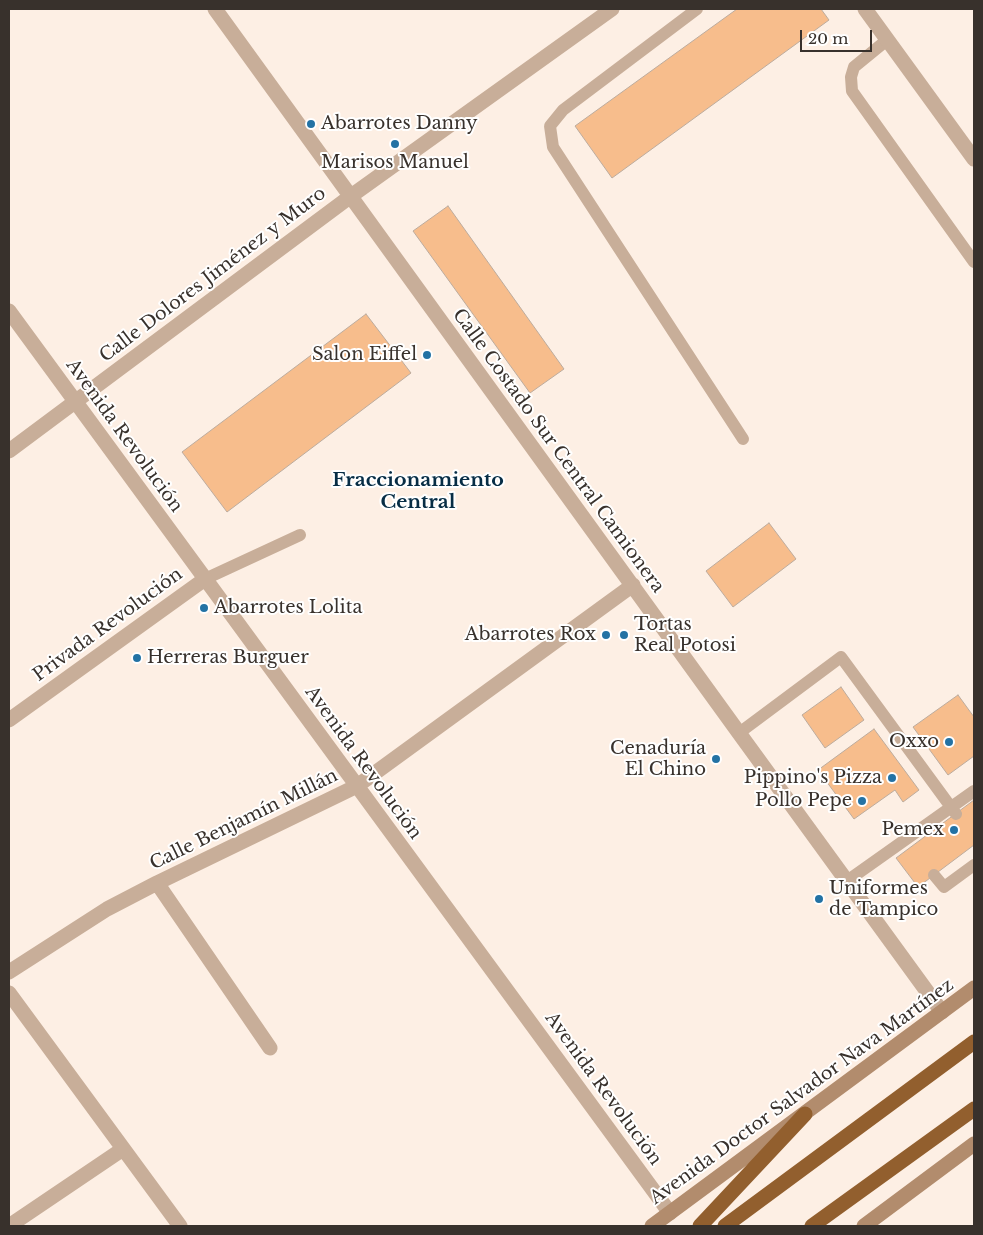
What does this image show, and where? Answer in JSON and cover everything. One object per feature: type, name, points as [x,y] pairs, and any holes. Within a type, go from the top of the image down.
[{"type":"highway","points":[[725,1226],[974,1042]]},
{"type":"highway","points":[[812,1226],[974,1109]]},
{"type":"highway","points":[[700,1226],[805,1114]]},
{"type":"main road","name":"Avenida Doctor Salvador Nava Martínez","points":[[652,1226],[974,988]]},
{"type":"main road","points":[[864,1226],[974,1144]]},
{"type":"street","name":"Calle Costado Sur Central Camionera","points":[[215,9],[942,1012]]},
{"type":"street","name":"Calle Dolores Jiménez y Muro","points":[[9,451],[351,196],[612,9]]},
{"type":"street","points":[[865,9],[974,158]]},
{"type":"street","name":"Avenida Revolución","points":[[9,311],[670,1212]]},
{"type":"street","name":"Privada Revolución","points":[[9,720],[205,579]]},
{"type":"street","name":"Calle Benjamín Millán","points":[[9,972],[107,909],[156,883],[357,786],[633,585]]},
{"type":"street","points":[[156,883],[270,1048]]},
{"type":"street","points":[[9,993],[180,1226]]},
{"type":"street","points":[[9,1226],[123,1149]]},
{"type":"lane","points":[[697,9],[563,110],[550,126],[553,147],[743,439]]},
{"type":"lane","points":[[887,40],[854,67],[851,77],[852,91],[974,262]]},
{"type":"lane","points":[[205,579],[300,535]]},
{"type":"lane","points":[[739,733],[841,658],[953,811]]},
{"type":"lane","points":[[847,881],[911,842],[953,811],[974,791]]},
{"type":"lane","points":[[934,875],[944,887],[974,865]]},
{"type":"building","points":[[737,9],[821,9],[829,20],[612,178],[575,126]]},
{"type":"building","points":[[448,206],[564,369],[530,393],[413,231]]},
{"type":"building","points":[[366,314],[411,373],[227,512],[182,452]]},
{"type":"building","points":[[769,523],[796,559],[733,607],[706,571]]},
{"type":"building","points":[[841,687],[864,720],[825,748],[802,715]]},
{"type":"building","name":"Oxxo","points":[[958,695],[974,717],[974,756],[948,775],[913,727]]},
{"type":"building","points":[[874,729],[919,790],[903,802],[895,790],[854,819],[818,770]]},
{"type":"building","name":"Pemex","points":[[974,800],[974,845],[918,887],[896,858]]},
{"type":"place","name":"Abarrotes Danny","points":[[311,124]]},
{"type":"place","name":"Marisos Manuel","points":[[395,144]]},
{"type":"place","name":"Salon Eiffel","points":[[427,355]]},
{"type":"place","name":"Abarrotes Lolita","points":[[204,608]]},
{"type":"place","name":"Abarrotes Rox","points":[[606,635]]},
{"type":"place","name":"Tortas Real Potosi","points":[[624,635]]},
{"type":"place","name":"Herreras Burguer","points":[[137,658]]},
{"type":"place","name":"Oxxo","points":[[949,742]]},
{"type":"place","name":"Cenaduría El Chino","points":[[716,759]]},
{"type":"place","name":"Pippino's Pizza","points":[[892,778]]},
{"type":"place","name":"Pollo Pepe","points":[[862,801]]},
{"type":"place","name":"Pemex","points":[[954,830]]},
{"type":"place","name":"Uniformes de Tampico","points":[[819,899]]},
{"type":"district","name":"Fraccionamiento Central","points":[[418,492]]}]
